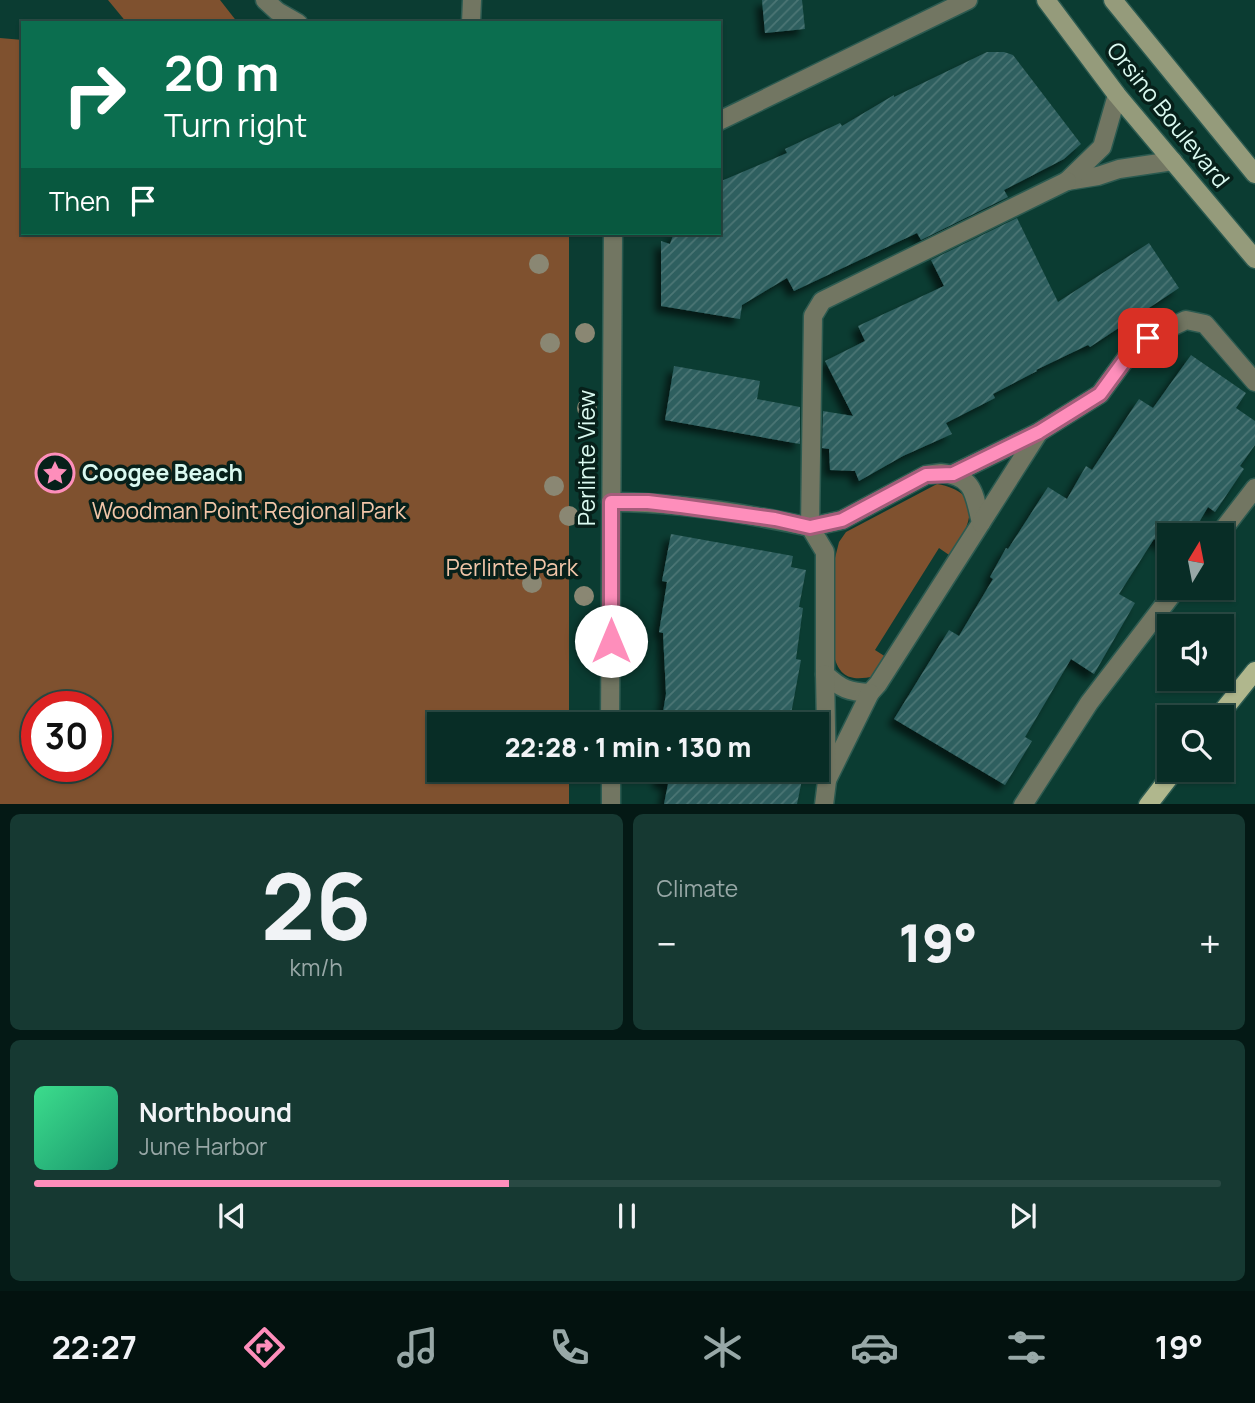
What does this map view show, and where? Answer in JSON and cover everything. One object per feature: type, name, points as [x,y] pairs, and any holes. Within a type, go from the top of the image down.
[{"type":"main road","name":"Orsino Boulevard","points":[[1046,0],[1117,95],[1255,259]]},
{"type":"main road","name":"Orsino Boulevard","points":[[1113,0],[1255,174]]},
{"type":"main road","points":[[1228,705],[1255,671]]},
{"type":"main road","points":[[1148,804],[1165,782]]},
{"type":"street","points":[[265,0],[294,21]]},
{"type":"street","points":[[471,21],[472,0]]},
{"type":"street","points":[[721,120],[968,0]]},
{"type":"street","points":[[1067,181],[1102,147],[1117,95]]},
{"type":"street","points":[[826,712],[825,552],[810,527],[813,316],[822,301],[1067,181],[1119,169],[1173,161]]},
{"type":"street","name":"Perlinte View","points":[[610,712],[613,235]]},
{"type":"street","points":[[611,502],[670,505],[775,519],[810,527],[842,520],[926,475],[953,474],[1039,432],[1100,394],[1130,353],[1148,338],[1186,320],[1205,324],[1255,382]]},
{"type":"street","points":[[829,777],[870,693],[919,623],[1039,432]]},
{"type":"street","points":[[953,474],[965,479],[974,494],[981,523]]},
{"type":"street","points":[[1228,523],[1255,488]]},
{"type":"street","points":[[1023,804],[1089,703],[1168,600]]},
{"type":"street","points":[[825,674],[850,692],[870,693]]},
{"type":"street","points":[[611,782],[611,804]]},
{"type":"street","points":[[824,804],[827,782]]},
{"type":"green space","points":[[108,0],[220,0],[236,21],[125,21]]},
{"type":"green space","name":"Woodman Point Regional Park","points":[[0,38],[21,40],[21,235],[569,235],[569,712],[427,712],[427,782],[569,782],[569,804],[0,804]]},
{"type":"green space","points":[[937,484],[953,488],[963,495],[968,503],[970,512],[964,533],[952,557],[939,548],[875,650],[886,657],[875,676],[848,676],[840,670],[834,656],[835,558],[839,542],[846,532]]},
{"type":"building","points":[[762,0],[802,0],[805,29],[765,33]]},
{"type":"building","points":[[987,52],[1004,52],[1013,55],[1081,144],[1064,159],[1004,190],[1008,197],[921,240],[917,233],[794,291],[787,278],[742,305],[740,319],[661,306],[661,241],[670,244],[673,235],[721,235],[721,181],[787,153],[785,149],[840,123],[842,126],[894,97]]},
{"type":"building","points":[[1017,218],[1058,302],[1149,243],[1179,288],[1090,347],[1088,345],[1036,370],[993,394],[995,398],[946,423],[952,434],[903,456],[859,481],[855,471],[830,470],[829,449],[822,448],[823,411],[853,416],[825,361],[865,341],[858,326],[944,286],[931,260]]},
{"type":"building","points":[[1191,355],[1246,393],[1236,408],[1255,421],[1255,445],[1240,466],[1244,469],[1215,512],[1208,507],[1199,523],[1157,523],[1157,541],[1154,539],[1119,594],[1135,603],[1094,674],[1071,659],[1025,737],[1032,741],[1005,785],[894,719],[949,630],[959,636],[993,579],[990,577],[1006,548],[1008,549],[1048,487],[1067,499],[1086,466],[1092,470],[1139,399],[1153,408]]},
{"type":"building","points":[[674,366],[760,381],[757,399],[800,407],[800,444],[665,420]]},
{"type":"building","points":[[671,534],[793,556],[791,567],[806,570],[799,607],[803,608],[796,659],[801,660],[791,712],[663,712],[666,694],[663,633],[659,632],[667,582],[662,581]]},
{"type":"building","points":[[658,782],[802,782],[797,804],[664,804],[668,784]]},
{"type":"place","name":"Coogee Beach","points":[[55,473]]},
{"type":"route","points":[[611,641],[611,502],[648,502],[681,506],[775,519],[810,527],[842,520],[926,475],[953,474],[1039,432],[1100,394],[1130,353],[1148,338]]},
{"type":"park label","name":"Perlinte Park","points":[[512,568]]}]
